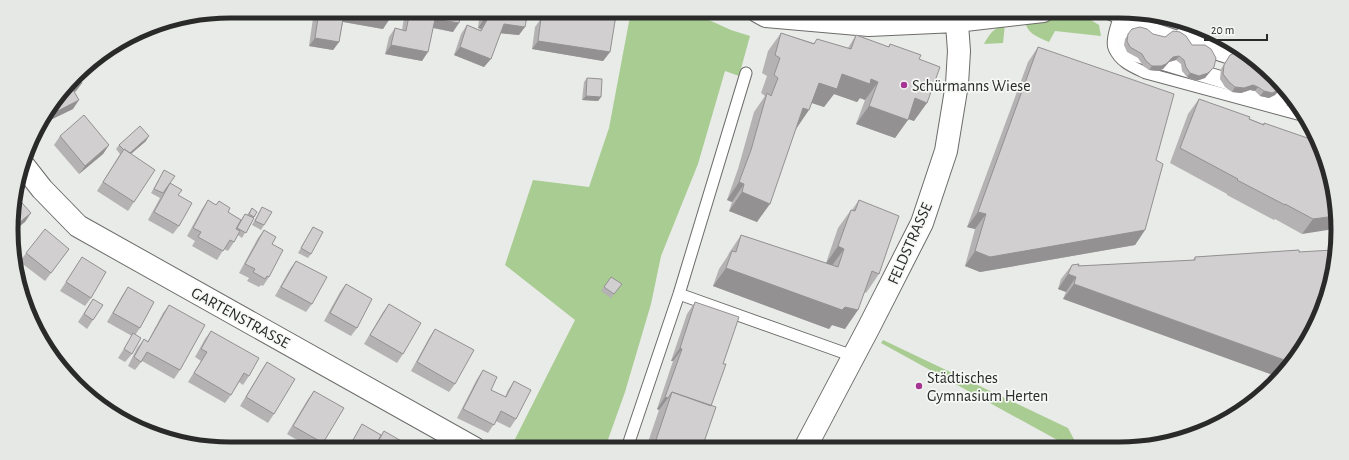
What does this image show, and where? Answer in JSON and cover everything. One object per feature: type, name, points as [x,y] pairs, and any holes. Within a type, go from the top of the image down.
[{"type":"main road","points":[[789,18],[869,25],[937,18]]},
{"type":"main road","name":"FELDSTRASSE","points":[[807,442],[922,222],[946,151],[957,84],[959,51],[956,18]]},
{"type":"main road","name":"GARTENSTRASSE","points":[[27,169],[42,189],[78,226],[463,442]]},
{"type":"street","points":[[1242,58],[1236,58],[1138,26],[1129,29],[1124,37],[1128,48],[1134,53],[1284,98]]},
{"type":"lane","points":[[1215,41],[1119,18],[1114,37],[1114,48],[1125,63],[1146,73],[1296,114]]},
{"type":"lane","points":[[629,442],[679,294],[746,73]]},
{"type":"lane","points":[[679,294],[853,356]]},
{"type":"green space","points":[[630,18],[704,18],[731,30],[750,36],[739,76],[725,71],[698,164],[661,256],[651,304],[625,392],[607,442],[514,442],[575,320],[505,265],[533,180],[589,187],[609,128]]},
{"type":"green space","points":[[1042,18],[1088,18],[1099,25],[1101,36],[1055,31],[1049,42],[1030,32],[1025,20]]},
{"type":"green space","points":[[1005,24],[1003,43],[984,44],[992,32]]},
{"type":"green space","points":[[883,340],[1068,428],[1075,442],[1061,442],[881,343]]},
{"type":"building","points":[[318,18],[343,18],[339,42],[315,38]]},
{"type":"building","points":[[376,18],[389,18],[389,20]]},
{"type":"building","points":[[409,18],[460,18],[459,23],[435,19],[428,52],[391,45],[395,28],[406,31]]},
{"type":"building","points":[[527,18],[525,27],[504,24],[491,59],[460,47],[467,25],[481,31],[487,20],[484,19]]},
{"type":"building","points":[[541,18],[616,18],[610,52],[538,41]]},
{"type":"building","points":[[1140,27],[1147,29],[1153,34],[1165,37],[1173,31],[1180,32],[1186,36],[1192,45],[1205,45],[1211,49],[1216,58],[1214,67],[1208,73],[1199,76],[1190,73],[1184,60],[1179,56],[1173,57],[1166,64],[1161,66],[1152,66],[1146,61],[1142,54],[1130,47],[1127,41],[1128,34],[1132,29]]},
{"type":"building","points":[[781,33],[814,44],[817,39],[851,49],[856,35],[889,47],[890,44],[921,55],[919,59],[940,67],[927,103],[915,98],[908,120],[869,106],[878,82],[871,79],[870,84],[842,74],[837,89],[819,83],[809,110],[803,108],[770,204],[742,192],[744,184],[739,182],[751,150],[767,93],[771,96],[778,78],[774,75],[780,58],[775,55]]},
{"type":"building","points":[[1038,47],[1174,94],[1156,160],[1163,164],[1145,230],[990,257],[975,251],[986,214],[978,212]]},
{"type":"building","points":[[1235,53],[1248,62],[1269,80],[1278,90],[1272,93],[1264,91],[1253,85],[1244,88],[1235,87],[1223,74],[1224,65],[1230,55]]},
{"type":"building","points":[[587,78],[602,79],[601,97],[586,96]]},
{"type":"building","points":[[80,80],[82,83],[73,87]]},
{"type":"building","points":[[72,89],[79,100],[53,113]]},
{"type":"building","points":[[1199,99],[1250,117],[1249,119],[1264,125],[1264,123],[1310,139],[1324,175],[1331,217],[1313,219],[1237,180],[1238,179],[1180,148]]},
{"type":"building","points":[[84,115],[109,145],[85,166],[60,136]]},
{"type":"building","points":[[140,126],[149,136],[130,153],[124,150],[119,145]]},
{"type":"building","points":[[124,149],[155,170],[134,202],[103,182]]},
{"type":"building","points":[[164,170],[175,176],[163,193],[154,189]]},
{"type":"building","points":[[170,183],[182,190],[178,195],[192,203],[179,226],[154,212]]},
{"type":"building","points":[[208,200],[216,205],[219,201],[230,208],[228,212],[241,220],[236,229],[240,231],[234,242],[230,240],[223,251],[198,237],[201,232],[193,228]]},
{"type":"building","points":[[859,200],[899,216],[879,274],[872,271],[858,310],[845,307],[842,310],[726,268],[732,251],[736,252],[741,235],[838,267],[844,249],[838,246],[851,210],[855,211]]},
{"type":"building","points":[[20,201],[31,213],[18,224]]},
{"type":"building","points":[[262,207],[272,212],[264,225],[255,221]]},
{"type":"building","points":[[252,208],[257,212],[254,217],[249,214]]},
{"type":"building","points":[[245,214],[254,218],[246,233],[237,228]]},
{"type":"building","points":[[313,227],[323,232],[311,254],[301,248]]},
{"type":"building","points":[[45,229],[69,249],[51,273],[26,253]]},
{"type":"building","points":[[264,230],[276,237],[272,244],[283,250],[269,277],[267,276],[265,279],[253,272],[255,269],[245,264]]},
{"type":"building","points":[[1299,250],[1299,252],[1330,250],[1324,285],[1315,311],[1303,336],[1286,360],[1074,284],[1076,277],[1068,274],[1072,265],[1079,264],[1078,266],[1195,260],[1195,257]]},
{"type":"building","points":[[82,257],[106,272],[91,298],[66,282]]},
{"type":"building","points":[[296,261],[327,277],[312,304],[281,287]]},
{"type":"building","points":[[611,277],[622,284],[614,294],[604,287]]},
{"type":"building","points":[[346,284],[372,299],[357,328],[330,313]]},
{"type":"building","points":[[128,287],[154,302],[140,328],[113,313]]},
{"type":"building","points":[[93,299],[103,305],[93,320],[84,314]]},
{"type":"building","points":[[695,302],[739,317],[723,364],[726,364],[711,406],[672,392],[668,398],[665,397],[682,349],[680,348]]},
{"type":"building","points":[[389,304],[421,323],[403,354],[370,335]]},
{"type":"building","points":[[169,305],[205,325],[180,370],[147,352],[141,362],[134,357],[144,339],[148,342]]},
{"type":"building","points":[[435,329],[474,350],[455,384],[417,362]]},
{"type":"building","points":[[211,331],[259,358],[249,376],[244,373],[231,395],[194,373],[207,352],[201,349]]},
{"type":"building","points":[[133,333],[141,338],[132,354],[124,349]]},
{"type":"building","points":[[267,362],[295,379],[274,414],[246,397]]},
{"type":"building","points":[[483,370],[497,377],[491,390],[506,397],[514,381],[531,390],[516,419],[501,411],[494,425],[463,409]]},
{"type":"building","points":[[314,391],[344,408],[324,442],[293,426]]},
{"type":"building","points":[[672,392],[716,407],[704,442],[662,442],[656,440]]},
{"type":"building","points":[[362,424],[381,435],[378,442],[352,442]]},
{"type":"building","points":[[384,431],[403,442],[378,442]]},
{"type":"place","name":"Schürmanns Wiese","points":[[904,85]]},
{"type":"place","name":"Städtisches Gymnasium Herten","points":[[919,386]]}]
